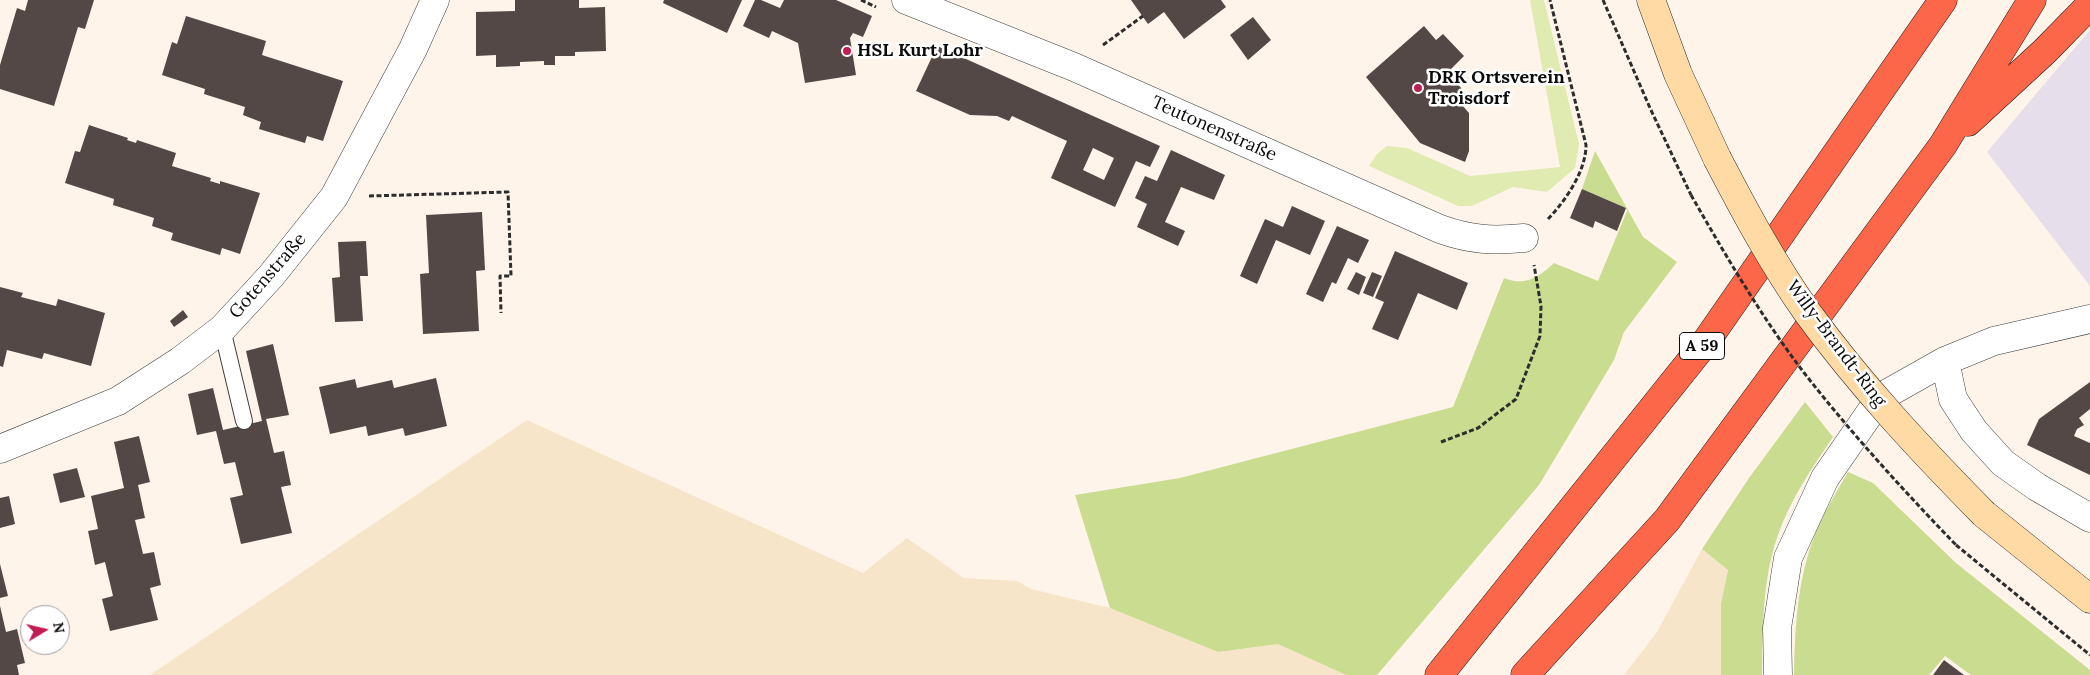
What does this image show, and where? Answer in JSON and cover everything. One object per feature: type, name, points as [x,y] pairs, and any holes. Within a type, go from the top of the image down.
[{"type":"highway","name":"A 59","points":[[1439,675],[1705,343],[1943,0]]},
{"type":"highway","points":[[1525,675],[1667,520],[1943,145],[2032,0]]},
{"type":"highway","points":[[1943,145],[2045,51],[2090,5]]},
{"type":"main road","name":"Willy-Brandt-Ring","points":[[1651,0],[1678,74],[1718,158],[1765,244],[1806,310],[1856,375],[1912,441],[1984,514],[2090,599]]},
{"type":"street","name":"Gotenstraße","points":[[0,448],[118,401],[180,361],[222,329],[271,276],[334,197],[413,49],[435,0]]},
{"type":"street","name":"Teutonenstraße","points":[[906,0],[1074,67],[1440,230],[1465,238],[1487,241],[1524,238]]},
{"type":"street","points":[[1778,675],[1777,628],[1788,558],[1825,478],[1881,397],[1945,361],[1994,341],[2090,319]]},
{"type":"street","points":[[1945,361],[1953,399],[1974,431],[2003,463],[2037,487],[2090,518]]},
{"type":"lane","points":[[222,329],[244,421]]},
{"type":"path","points":[[1441,442],[1478,428],[1516,399],[1540,336],[1541,306],[1537,277],[1524,238],[1544,224],[1561,203],[1586,158],[1586,145],[1550,0]]},
{"type":"path","points":[[1603,0],[1650,108],[1691,194]]},
{"type":"path","points":[[1074,67],[1142,16]]},
{"type":"path","points":[[334,197],[508,192],[511,276],[500,276],[501,313]]},
{"type":"path","points":[[1956,545],[2090,654]]},
{"type":"shaded area","points":[[2090,30],[2090,286],[1987,152]]},
{"type":"shaded area","points":[[527,420],[863,573],[907,538],[964,578],[1017,581],[1031,589],[1110,608],[1218,652],[1278,644],[1346,675],[150,675]]},
{"type":"shaded area","points":[[1702,549],[1728,570],[1721,604],[1721,675],[1624,675],[1657,632]]},
{"type":"green space","points":[[1530,0],[1544,0],[1579,144],[1575,168],[1547,192],[1513,187],[1472,206],[1458,206],[1369,166],[1377,154],[1387,146],[1407,148],[1470,176],[1560,167]]},
{"type":"green space","points":[[1595,151],[1643,237],[1677,262],[1624,332],[1614,360],[1539,485],[1377,675],[1346,675],[1278,644],[1218,652],[1110,608],[1075,495],[1180,478],[1453,407],[1504,278],[1512,281],[1525,281],[1543,273],[1554,263],[1598,281],[1627,211],[1626,208],[1582,189]]},
{"type":"green space","points":[[1805,402],[1833,437],[1794,498],[1777,538],[1768,572],[1766,589],[1762,675],[1721,675],[1721,604],[1728,570],[1702,549],[1749,478]]},
{"type":"green space","points":[[1848,472],[1873,483],[1956,563],[2090,670],[2090,675],[1971,675],[1945,656],[1929,675],[1794,675],[1798,605],[1808,554],[1829,504]]},
{"type":"building","points":[[28,0],[94,0],[85,29],[78,27],[54,106],[0,89],[0,65],[17,8],[25,11]]},
{"type":"building","points":[[515,0],[579,0],[579,8],[605,7],[606,51],[575,52],[575,56],[555,56],[555,65],[544,65],[544,61],[520,62],[520,66],[496,67],[496,55],[476,56],[476,12],[515,11]]},
{"type":"building","points":[[664,0],[742,0],[727,33],[663,3]]},
{"type":"building","points":[[755,0],[761,0],[780,8],[784,0],[836,0],[872,16],[863,37],[853,33],[850,38],[856,75],[805,83],[798,43],[772,31],[769,38],[743,26]]},
{"type":"building","points":[[1131,0],[1221,0],[1226,7],[1184,39],[1164,12],[1148,24]]},
{"type":"building","points":[[186,16],[266,41],[262,55],[343,81],[323,141],[307,136],[305,143],[259,129],[261,122],[243,115],[245,107],[204,94],[205,89],[162,75],[172,42],[177,44]]},
{"type":"building","points":[[1253,17],[1271,40],[1248,60],[1230,35]]},
{"type":"building","name":"DRK Ortsverein Troisdorf","points":[[1424,26],[1436,40],[1443,34],[1464,56],[1448,72],[1470,99],[1462,105],[1469,113],[1469,151],[1465,162],[1420,143],[1366,77]]},
{"type":"building","points":[[937,46],[1160,146],[1150,167],[1136,161],[1115,207],[1051,178],[1067,141],[1012,116],[1009,121],[997,116],[970,115],[916,91]],"holes":[[[1093,148],[1114,158],[1104,180],[1083,170]]]},
{"type":"building","points":[[89,125],[128,138],[127,140],[136,143],[137,140],[176,153],[172,166],[211,178],[210,181],[220,184],[220,181],[260,193],[240,254],[222,248],[220,255],[171,240],[173,233],[152,226],[154,218],[113,205],[114,199],[65,183],[75,151],[80,152]]},
{"type":"building","points":[[1171,150],[1225,175],[1214,200],[1181,187],[1165,222],[1185,231],[1178,246],[1137,227],[1147,204],[1135,198],[1145,176],[1157,181]]},
{"type":"building","points":[[1582,189],[1626,208],[1617,231],[1595,221],[1593,228],[1570,218]]},
{"type":"building","points":[[1292,206],[1325,221],[1310,255],[1276,240],[1257,284],[1240,276],[1265,219],[1283,227]]},
{"type":"building","points":[[482,212],[485,270],[476,271],[479,331],[423,334],[420,274],[429,273],[426,215]]},
{"type":"building","points":[[1337,226],[1369,240],[1358,263],[1348,258],[1336,284],[1332,282],[1323,302],[1306,294]]},
{"type":"building","points":[[366,241],[368,276],[360,276],[363,321],[335,322],[332,278],[340,277],[338,242]]},
{"type":"building","points":[[1395,251],[1468,283],[1457,310],[1418,293],[1398,340],[1372,329],[1384,302],[1375,298]]},
{"type":"building","points":[[1356,272],[1366,277],[1359,295],[1347,289]]},
{"type":"building","points":[[1372,272],[1382,276],[1373,297],[1363,293]]},
{"type":"building","points":[[0,287],[23,293],[21,297],[56,306],[58,299],[105,313],[91,366],[44,353],[42,359],[7,350],[3,367],[0,366]]},
{"type":"building","points":[[183,310],[188,317],[174,327],[170,321]]},
{"type":"building","points":[[273,344],[289,415],[266,419],[274,453],[284,451],[291,485],[281,487],[292,533],[241,544],[230,498],[243,495],[235,462],[224,464],[216,431],[197,435],[188,394],[213,388],[223,430],[262,421],[246,351]]},
{"type":"building","points":[[436,378],[447,426],[405,436],[403,428],[368,436],[366,426],[330,434],[319,387],[355,379],[357,388],[392,380],[394,388]]},
{"type":"building","points":[[2090,382],[2090,409],[2079,418],[2084,425],[2077,429],[2074,436],[2090,443],[2090,475],[2027,445],[2039,419]]},
{"type":"building","points":[[139,436],[150,482],[138,485],[145,518],[135,520],[143,554],[154,552],[161,585],[150,588],[158,620],[110,631],[102,599],[113,596],[105,562],[95,565],[88,531],[98,529],[91,496],[124,488],[114,442]]},
{"type":"building","points":[[77,468],[85,497],[60,503],[53,474]]},
{"type":"building","points":[[9,496],[15,524],[0,528],[0,498]]},
{"type":"building","points":[[0,564],[8,596],[0,598]]},
{"type":"building","points":[[0,606],[6,632],[17,629],[20,642],[20,655],[23,655],[25,663],[17,665],[19,675],[0,675]]},
{"type":"building","points":[[1944,660],[1964,675],[1933,675]]},
{"type":"place","name":"HSL Kurt Lohr","points":[[847,51]]},
{"type":"place","name":"DRK Ortsverein Troisdorf","points":[[1418,88]]}]
